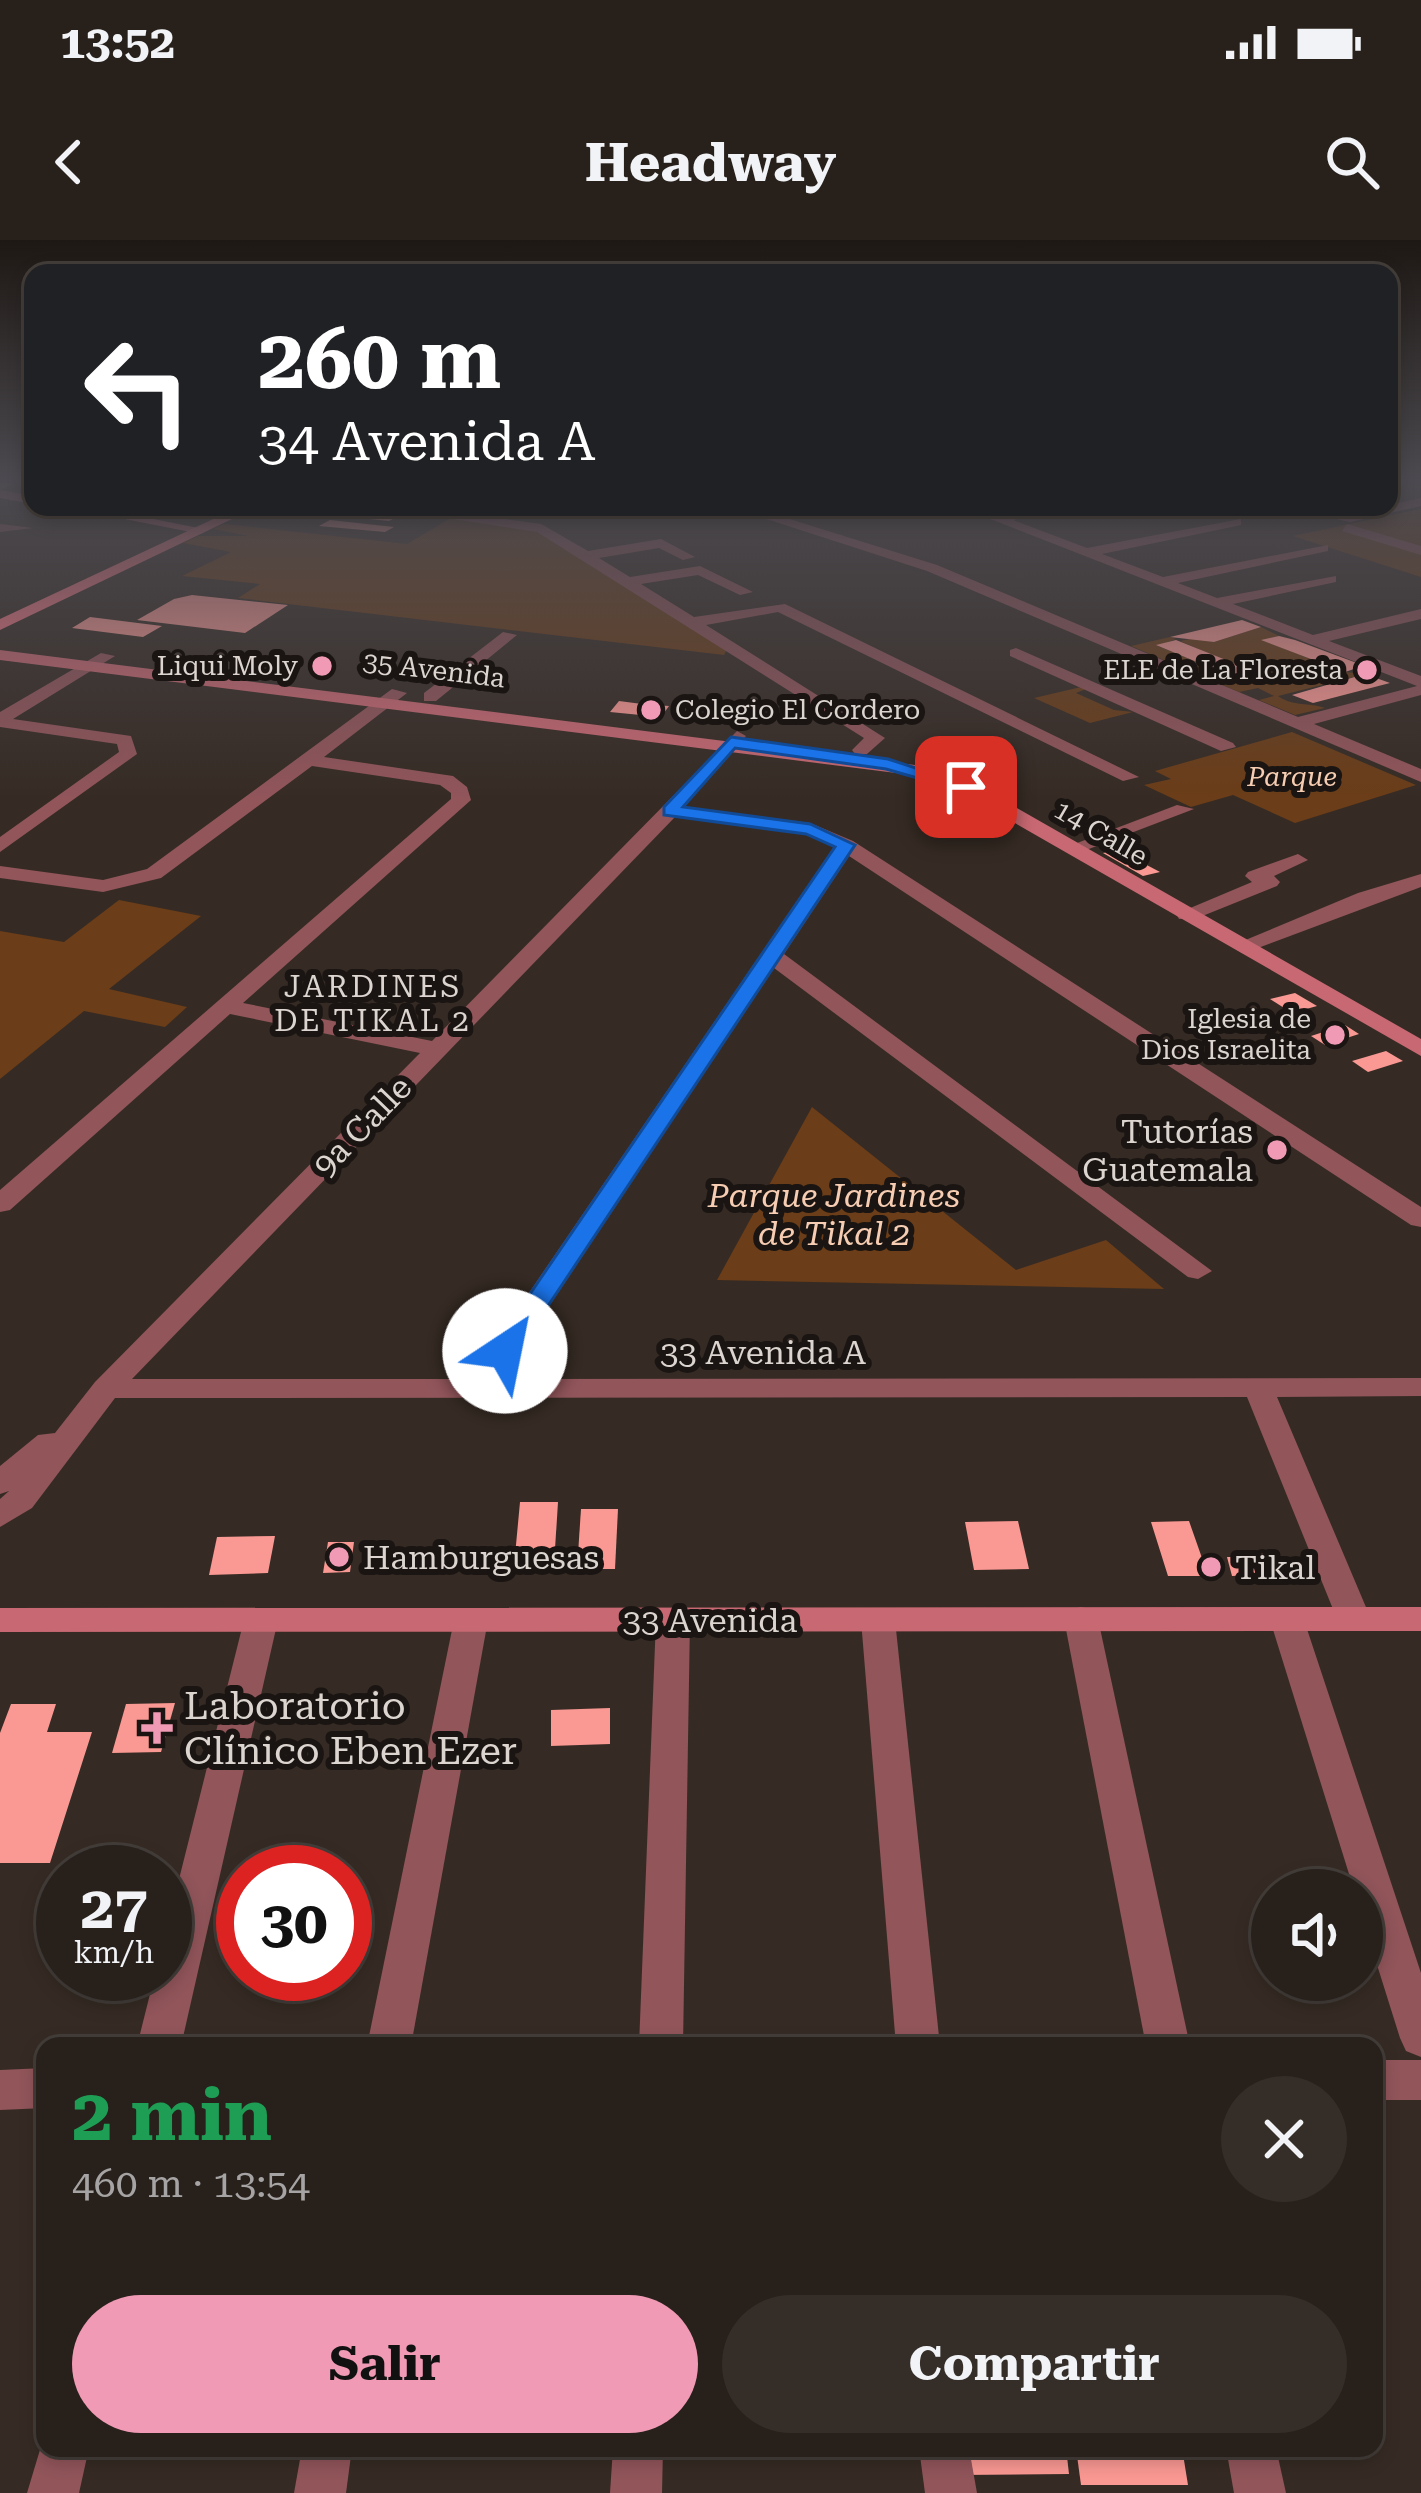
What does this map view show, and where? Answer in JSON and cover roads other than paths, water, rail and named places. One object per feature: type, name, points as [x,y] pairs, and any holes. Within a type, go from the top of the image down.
[{"type":"main road","points":[[0,610],[42,588]]},
{"type":"main road","points":[[0,625],[78,588]]},
{"type":"street","points":[[638,588],[875,738],[859,755]]},
{"type":"street","points":[[675,611],[741,596],[729,588]]},
{"type":"street","points":[[980,588],[1421,776]]},
{"type":"street","points":[[1177,588],[1421,687]]},
{"type":"street","points":[[1216,603],[1287,588]]},
{"type":"street","points":[[694,622],[780,607],[1130,777]]},
{"type":"street","points":[[1312,640],[1421,614]]},
{"type":"street","points":[[430,697],[508,635]]},
{"type":"street","name":"35 Avenida","points":[[0,643],[100,661],[859,755]]},
{"type":"street","points":[[1016,653],[1227,747]]},
{"type":"street","name":"35 Avenida","points":[[0,655],[100,661]]},
{"type":"street","points":[[0,721],[100,661]]},
{"type":"street","points":[[1113,696],[1191,677]]},
{"type":"street","points":[[1297,723],[1421,687]]},
{"type":"street","points":[[0,872],[103,886],[154,874],[393,697]]},
{"type":"street","name":"35 Avenida","points":[[393,697],[430,697],[734,739]]},
{"type":"street","points":[[0,721],[124,740],[128,754],[0,846]]},
{"type":"street","name":"9a Calle","points":[[0,1483],[96,1400],[670,811],[734,739]]},
{"type":"street","name":"14 Calle","points":[[859,755],[966,787],[1242,946],[1414,1038]]},
{"type":"street","points":[[0,1204],[461,800],[460,791],[446,780],[310,760]]},
{"type":"street","points":[[1074,848],[1184,809]]},
{"type":"street","points":[[670,811],[810,829],[846,845],[1421,1219]]},
{"type":"street","points":[[479,1388],[846,845]]},
{"type":"street","points":[[1187,914],[1270,882],[1255,876],[1298,860]]},
{"type":"street","points":[[1242,946],[1421,880]]},
{"type":"street","points":[[771,956],[1198,1271]]},
{"type":"street","points":[[229,1007],[437,1049]]},
{"type":"street","points":[[1258,1387],[1354,1619]]},
{"type":"street","name":"33 Avenida A","points":[[96,1400],[479,1388],[1421,1387]]},
{"type":"street","name":"9a Calle","points":[[0,1516],[20,1500],[96,1400]]},
{"type":"street","points":[[661,2037],[673,1619]]},
{"type":"street","points":[[1081,1619],[1166,2037]]},
{"type":"street","name":"33 Avenida","points":[[1,1622],[1421,1619]]},
{"type":"street","points":[[161,2037],[261,1620]]},
{"type":"street","points":[[391,2037],[471,1620]]},
{"type":"street","points":[[878,1620],[917,2037]]},
{"type":"street","points":[[1287,1620],[1421,2038]]},
{"type":"street","points":[[1383,2080],[1421,2080]]},
{"type":"street","points":[[0,2090],[36,2088]]},
{"type":"street","points":[[53,2493],[62,2457]]},
{"type":"street","points":[[320,2493],[326,2457]]},
{"type":"street","points":[[635,2493],[637,2457]]},
{"type":"street","points":[[945,2457],[951,2493]]},
{"type":"street","points":[[1253,2457],[1260,2493]]},
{"type":"place","name":"Liqui Moly","points":[[322,666]]},
{"type":"place","name":"ELE de La Floresta","points":[[1367,670]]},
{"type":"place","name":"Colegio El Cordero","points":[[651,710]]},
{"type":"place","name":"Iglesia de Dios Israelita","points":[[1335,1035]]},
{"type":"place","name":"Tutorías Guatemala","points":[[1277,1150]]},
{"type":"place","name":"Hamburguesas","points":[[339,1557]]},
{"type":"place","name":"Tikal","points":[[1211,1567]]},
{"type":"place","name":"Laboratorio Clínico Eben Ezer","points":[[157,1728]]},
{"type":"district","name":"JARDINES DE TIKAL 2","points":[[373,1003]]},
{"type":"park label","name":"Parque","points":[[1292,777]]},
{"type":"park label","name":"Parque Jardines de Tikal 2","points":[[834,1214]]}]
